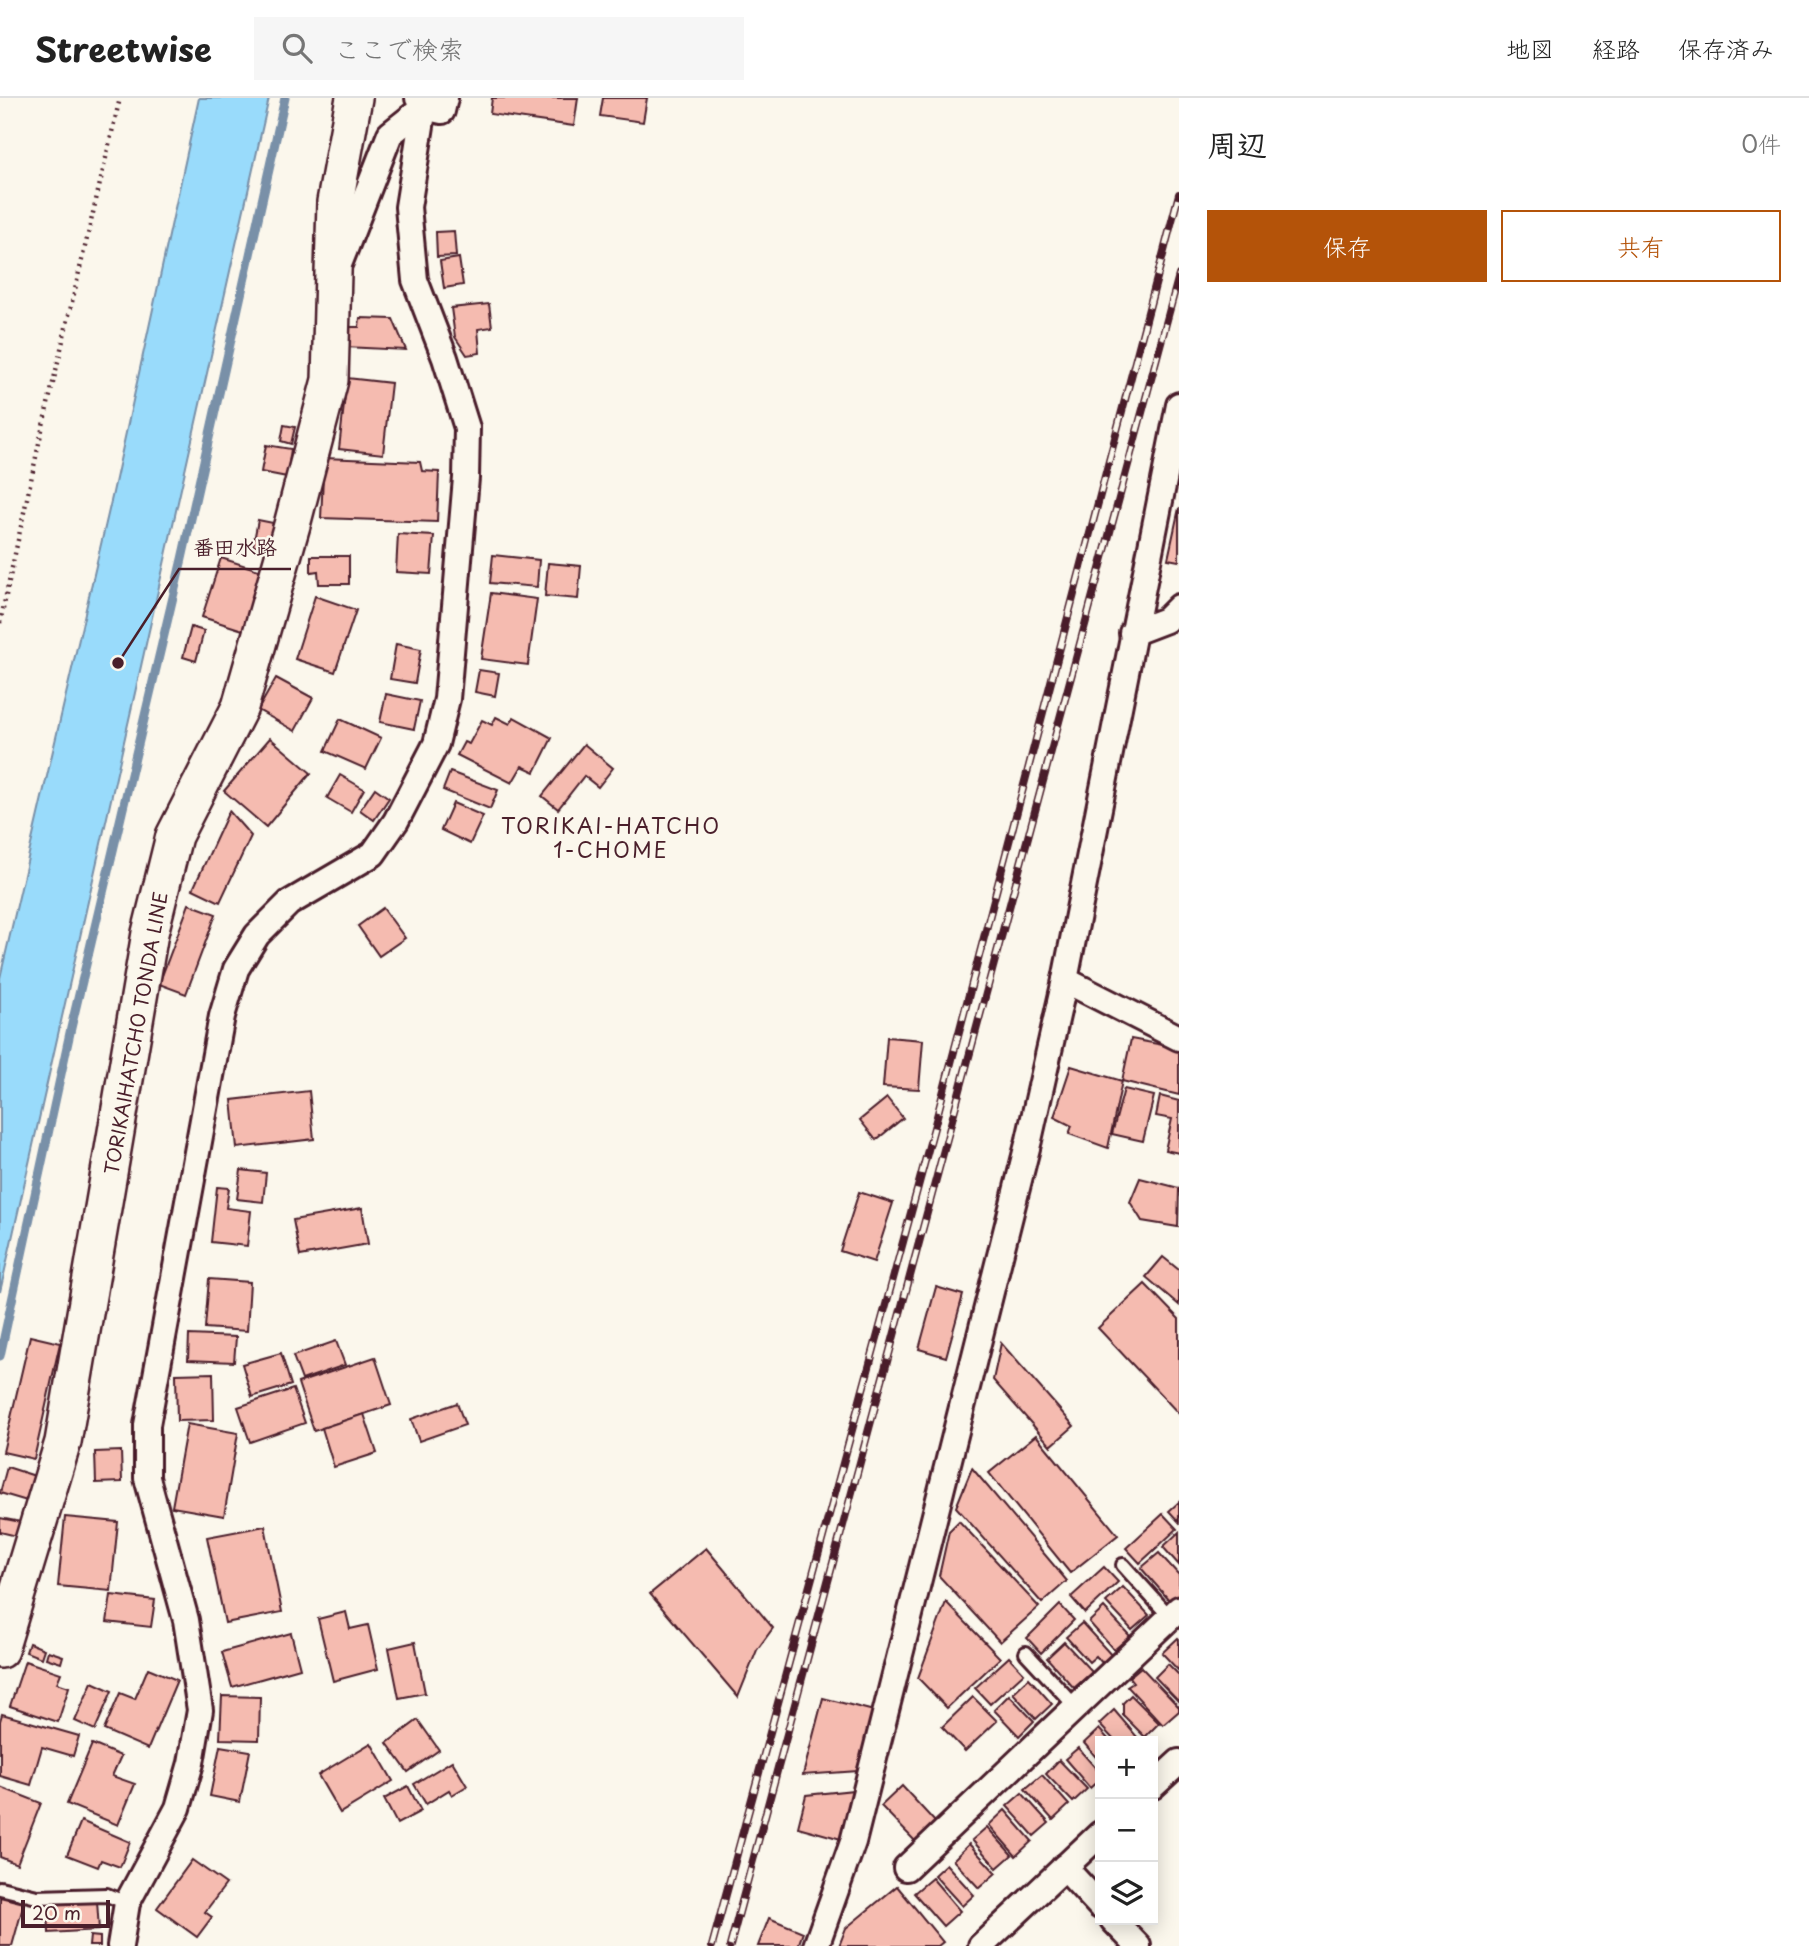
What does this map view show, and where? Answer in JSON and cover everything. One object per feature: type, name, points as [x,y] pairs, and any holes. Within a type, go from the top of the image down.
[{"type":"main road","name":"TORIKAIHATCHO TONDA LINE","points":[[0,1650],[63,1442],[150,933],[174,836],[240,708],[330,380],[335,202],[354,98]]},
{"type":"street","points":[[333,280],[390,134],[429,101]]},
{"type":"street","points":[[120,1946],[127,1903],[178,1808],[191,1763],[200,1710],[186,1620],[147,1478],[147,1426],[222,1016],[236,969],[257,935],[289,903],[373,854],[396,821],[436,744],[447,699],[466,478],[467,428],[445,358],[415,280],[408,207],[429,101]]},
{"type":"street","points":[[816,1946],[853,1842],[1029,1140],[1065,980],[1179,405]]},
{"type":"street","points":[[1132,633],[1166,620],[1179,607]]},
{"type":"street","points":[[1065,980],[1179,1038]]},
{"type":"street","points":[[906,1868],[1175,1613]]},
{"type":"street","points":[[1158,1781],[1179,1762]]},
{"type":"street","points":[[981,1946],[1095,1839]]},
{"type":"street","points":[[1064,1867],[1095,1901]]},
{"type":"street","points":[[1118,1925],[1138,1946]]},
{"type":"lane","points":[[1123,1565],[1175,1613]]},
{"type":"lane","points":[[1026,1653],[1076,1707]]},
{"type":"lane","points":[[0,1888],[37,1897],[107,1895],[127,1903]]},
{"type":"path","points":[[0,623],[120,98]]},
{"type":"water","points":[[199,98],[269,98],[0,1292],[0,978],[112,497]]},
{"type":"building","points":[[492,98],[578,98],[574,126],[490,114]]},
{"type":"building","points":[[603,98],[647,98],[643,122],[600,116]]},
{"type":"building","points":[[454,231],[456,256],[437,257],[436,232]]},
{"type":"building","points":[[459,258],[463,285],[444,288],[440,261]]},
{"type":"building","points":[[489,304],[492,327],[478,329],[480,353],[467,355],[455,337],[451,308]]},
{"type":"building","points":[[360,318],[393,319],[406,350],[345,347],[346,327],[359,327]]},
{"type":"building","points":[[347,378],[391,383],[383,454],[339,449]]},
{"type":"building","points":[[284,425],[295,427],[291,444],[281,441]]},
{"type":"building","points":[[266,445],[291,449],[287,477],[261,472]]},
{"type":"building","points":[[324,458],[420,462],[422,471],[439,472],[437,522],[321,518]]},
{"type":"building","points":[[1179,508],[1179,561],[1168,559]]},
{"type":"building","points":[[258,520],[273,523],[268,548],[253,546]]},
{"type":"building","points":[[398,534],[434,536],[431,574],[396,572]]},
{"type":"building","points":[[493,555],[539,560],[537,587],[490,583]]},
{"type":"building","points":[[311,556],[349,556],[349,584],[319,584],[318,571],[311,572]]},
{"type":"building","points":[[221,558],[268,573],[249,632],[202,617]]},
{"type":"building","points":[[548,563],[581,566],[578,599],[545,596]]},
{"type":"building","points":[[491,593],[537,599],[528,665],[481,659]]},
{"type":"building","points":[[315,596],[356,610],[335,672],[295,659]]},
{"type":"building","points":[[191,627],[204,631],[196,661],[183,657]]},
{"type":"building","points":[[396,644],[421,649],[415,683],[390,679]]},
{"type":"building","points":[[479,670],[499,673],[495,696],[475,692]]},
{"type":"building","points":[[276,678],[313,698],[295,731],[258,710]]},
{"type":"building","points":[[386,694],[420,701],[414,729],[380,722]]},
{"type":"building","points":[[496,717],[510,724],[514,717],[552,738],[535,772],[522,766],[512,783],[457,755],[464,742],[469,744],[482,720],[492,725]]},
{"type":"building","points":[[340,719],[381,738],[366,769],[325,751]]},
{"type":"building","points":[[270,738],[311,773],[266,827],[224,791]]},
{"type":"building","points":[[584,744],[613,768],[598,787],[584,776],[558,809],[542,796]]},
{"type":"building","points":[[450,772],[498,790],[490,809],[443,790]]},
{"type":"building","points":[[340,775],[364,789],[351,812],[327,798]]},
{"type":"building","points":[[375,788],[389,798],[374,820],[360,810]]},
{"type":"building","points":[[453,803],[483,816],[470,844],[441,830]]},
{"type":"building","points":[[229,811],[251,836],[220,902],[193,889]]},
{"type":"building","points":[[189,904],[216,914],[186,994],[159,984]]},
{"type":"building","points":[[383,908],[405,938],[379,956],[358,926]]},
{"type":"building","points":[[887,1037],[923,1040],[919,1089],[883,1087]]},
{"type":"building","points":[[1131,1039],[1179,1048],[1179,1095],[1122,1081]]},
{"type":"building","points":[[1071,1066],[1122,1081],[1108,1148],[1069,1134],[1072,1126],[1054,1117]]},
{"type":"building","points":[[1124,1089],[1154,1096],[1143,1141],[1112,1134]]},
{"type":"building","points":[[309,1091],[314,1139],[237,1148],[232,1100]]},
{"type":"building","points":[[1160,1096],[1179,1101],[1179,1153],[1165,1150],[1172,1119],[1156,1116]]},
{"type":"building","points":[[887,1098],[903,1118],[876,1140],[860,1120]]},
{"type":"building","points":[[241,1170],[266,1173],[263,1202],[237,1199]]},
{"type":"building","points":[[1140,1178],[1179,1188],[1178,1227],[1142,1221],[1130,1202]]},
{"type":"building","points":[[217,1187],[229,1188],[226,1208],[251,1211],[247,1246],[211,1242]]},
{"type":"building","points":[[859,1192],[893,1203],[874,1262],[840,1251]]},
{"type":"building","points":[[362,1208],[368,1244],[300,1256],[293,1220]]},
{"type":"building","points":[[1163,1257],[1179,1270],[1179,1305],[1146,1277]]},
{"type":"building","points":[[209,1279],[250,1282],[247,1331],[205,1328]]},
{"type":"building","points":[[1145,1284],[1179,1319],[1179,1414],[1098,1328]]},
{"type":"building","points":[[936,1287],[963,1295],[946,1357],[919,1349]]},
{"type":"building","points":[[189,1335],[236,1337],[234,1362],[188,1360]]},
{"type":"building","points":[[30,1336],[60,1343],[34,1459],[3,1452]]},
{"type":"building","points":[[336,1341],[345,1365],[302,1380],[293,1356]]},
{"type":"building","points":[[1001,1343],[1074,1426],[1051,1446],[993,1380]]},
{"type":"building","points":[[281,1353],[291,1385],[252,1397],[242,1364]]},
{"type":"building","points":[[375,1357],[391,1405],[314,1431],[298,1383]]},
{"type":"building","points":[[213,1373],[214,1420],[177,1421],[176,1374]]},
{"type":"building","points":[[293,1389],[305,1423],[250,1442],[238,1407]]},
{"type":"building","points":[[457,1403],[465,1425],[419,1441],[411,1419]]},
{"type":"building","points":[[364,1414],[377,1453],[334,1467],[322,1428]]},
{"type":"building","points":[[187,1424],[238,1433],[224,1516],[172,1507]]},
{"type":"building","points":[[1036,1435],[1118,1535],[1070,1573],[989,1473]]},
{"type":"building","points":[[121,1451],[122,1482],[96,1483],[95,1452]]},
{"type":"building","points":[[7,1467],[35,1476],[27,1501],[0,1493]]},
{"type":"building","points":[[972,1468],[1067,1581],[1042,1603],[956,1507]]},
{"type":"building","points":[[1179,1502],[1179,1522],[1169,1511]]},
{"type":"building","points":[[1163,1514],[1177,1529],[1140,1563],[1126,1548]]},
{"type":"building","points":[[65,1517],[118,1522],[111,1591],[58,1586]]},
{"type":"building","points":[[0,1518],[21,1522],[17,1536],[0,1532]]},
{"type":"building","points":[[959,1521],[1039,1607],[1000,1642],[939,1576],[949,1531]]},
{"type":"building","points":[[265,1526],[282,1612],[225,1623],[207,1537]]},
{"type":"building","points":[[1179,1532],[1179,1565],[1163,1547]]},
{"type":"building","points":[[706,1548],[773,1628],[757,1650],[738,1697],[650,1594]]},
{"type":"building","points":[[1159,1553],[1179,1575],[1179,1593],[1170,1601],[1141,1568]]},
{"type":"building","points":[[1104,1567],[1118,1582],[1085,1613],[1071,1597]]},
{"type":"building","points":[[1123,1587],[1149,1615],[1132,1630],[1106,1602]]},
{"type":"building","points":[[111,1595],[155,1600],[151,1627],[107,1622]]},
{"type":"building","points":[[946,1602],[1000,1658],[947,1708],[918,1678]]},
{"type":"building","points":[[1060,1605],[1074,1620],[1041,1653],[1027,1638]]},
{"type":"building","points":[[1104,1608],[1130,1636],[1114,1650],[1089,1622]]},
{"type":"building","points":[[346,1612],[350,1629],[368,1625],[378,1669],[333,1681],[318,1619]]},
{"type":"building","points":[[1082,1623],[1113,1657],[1104,1665],[1096,1656],[1089,1662],[1066,1637]]},
{"type":"building","points":[[291,1633],[300,1668],[232,1687],[222,1652]]},
{"type":"building","points":[[1179,1639],[1179,1671],[1162,1653]]},
{"type":"building","points":[[415,1642],[425,1693],[399,1698],[389,1648]]},
{"type":"building","points":[[1064,1642],[1092,1672],[1074,1688],[1047,1658]]},
{"type":"building","points":[[29,1643],[44,1649],[41,1658],[26,1652]]},
{"type":"building","points":[[48,1651],[63,1656],[61,1663],[46,1658]]},
{"type":"building","points":[[1009,1657],[1024,1673],[990,1704],[975,1688]]},
{"type":"building","points":[[25,1661],[61,1673],[57,1683],[69,1687],[58,1722],[10,1706]]},
{"type":"building","points":[[1168,1664],[1179,1675],[1179,1702],[1155,1677]]},
{"type":"building","points":[[1141,1667],[1179,1707],[1179,1711],[1163,1725],[1127,1686],[1133,1682],[1129,1677]]},
{"type":"building","points":[[148,1668],[177,1680],[148,1749],[104,1730],[120,1693],[135,1699]]},
{"type":"building","points":[[1029,1678],[1052,1704],[1036,1719],[1013,1693]]},
{"type":"building","points":[[92,1682],[112,1691],[95,1730],[75,1721]]},
{"type":"building","points":[[1009,1695],[1034,1721],[1019,1736],[994,1710]]},
{"type":"building","points":[[1131,1695],[1159,1723],[1144,1736],[1123,1715],[1123,1703]]},
{"type":"building","points":[[222,1696],[260,1697],[259,1740],[220,1739]]},
{"type":"building","points":[[973,1697],[997,1721],[965,1751],[942,1727]]},
{"type":"building","points":[[823,1698],[874,1711],[858,1771],[803,1775]]},
{"type":"building","points":[[1114,1710],[1136,1736],[1110,1736],[1099,1724]]},
{"type":"building","points":[[2,1714],[79,1736],[73,1756],[42,1747],[31,1785],[0,1776]]},
{"type":"building","points":[[418,1720],[439,1750],[408,1772],[387,1743]]},
{"type":"building","points":[[1099,1729],[1105,1736],[1095,1736],[1095,1756],[1084,1743]]},
{"type":"building","points":[[371,1743],[393,1781],[340,1813],[318,1775]]},
{"type":"building","points":[[92,1744],[121,1756],[112,1776],[135,1784],[118,1825],[67,1804]]},
{"type":"building","points":[[220,1746],[250,1751],[240,1802],[210,1796]]},
{"type":"building","points":[[1078,1748],[1095,1767],[1095,1784],[1090,1788],[1065,1759]]},
{"type":"building","points":[[1059,1760],[1087,1789],[1073,1802],[1046,1774]]},
{"type":"building","points":[[452,1761],[467,1786],[452,1795],[449,1790],[426,1804],[414,1784]]},
{"type":"building","points":[[1042,1775],[1069,1805],[1053,1820],[1025,1789]]},
{"type":"building","points":[[408,1786],[421,1811],[397,1824],[384,1799]]},
{"type":"building","points":[[902,1786],[936,1823],[916,1842],[881,1806]]},
{"type":"building","points":[[0,1787],[41,1803],[17,1864],[0,1857]]},
{"type":"building","points":[[854,1790],[841,1839],[798,1827],[806,1795]]},
{"type":"building","points":[[1022,1793],[1049,1823],[1034,1836],[1007,1806]]},
{"type":"building","points":[[1005,1810],[1032,1841],[1016,1856],[989,1825]]},
{"type":"building","points":[[81,1821],[130,1842],[120,1867],[101,1860],[98,1867],[67,1855]]},
{"type":"building","points":[[987,1827],[1012,1855],[997,1868],[972,1840]]},
{"type":"building","points":[[969,1844],[996,1873],[979,1888],[953,1860]]},
{"type":"building","points":[[192,1860],[226,1884],[205,1912],[212,1917],[197,1937],[157,1908]]},
{"type":"building","points":[[946,1864],[974,1895],[962,1906],[934,1875]]},
{"type":"building","points":[[932,1878],[960,1911],[943,1926],[914,1893]]},
{"type":"building","points":[[897,1886],[943,1942],[938,1946],[839,1946],[846,1928]]},
{"type":"building","points":[[0,1897],[24,1903],[12,1946],[0,1946]]},
{"type":"building","points":[[97,1901],[99,1930],[49,1933],[48,1904]]},
{"type":"building","points":[[769,1918],[803,1932],[798,1946],[758,1946]]},
{"type":"building","points":[[90,1936],[100,1937],[100,1946],[89,1946]]},
{"type":"waterway","points":[[0,1356],[71,1028],[182,559],[285,98]]},
{"type":"railway","points":[[712,1946],[935,1124],[1179,194]]},
{"type":"railway","points":[[730,1946],[1179,275]]},
{"type":"place","name":"番田水路","points":[[118,663]]},
{"type":"district","name":"TORIKAI-HATCHO 1-CHOME","points":[[611,837]]}]
